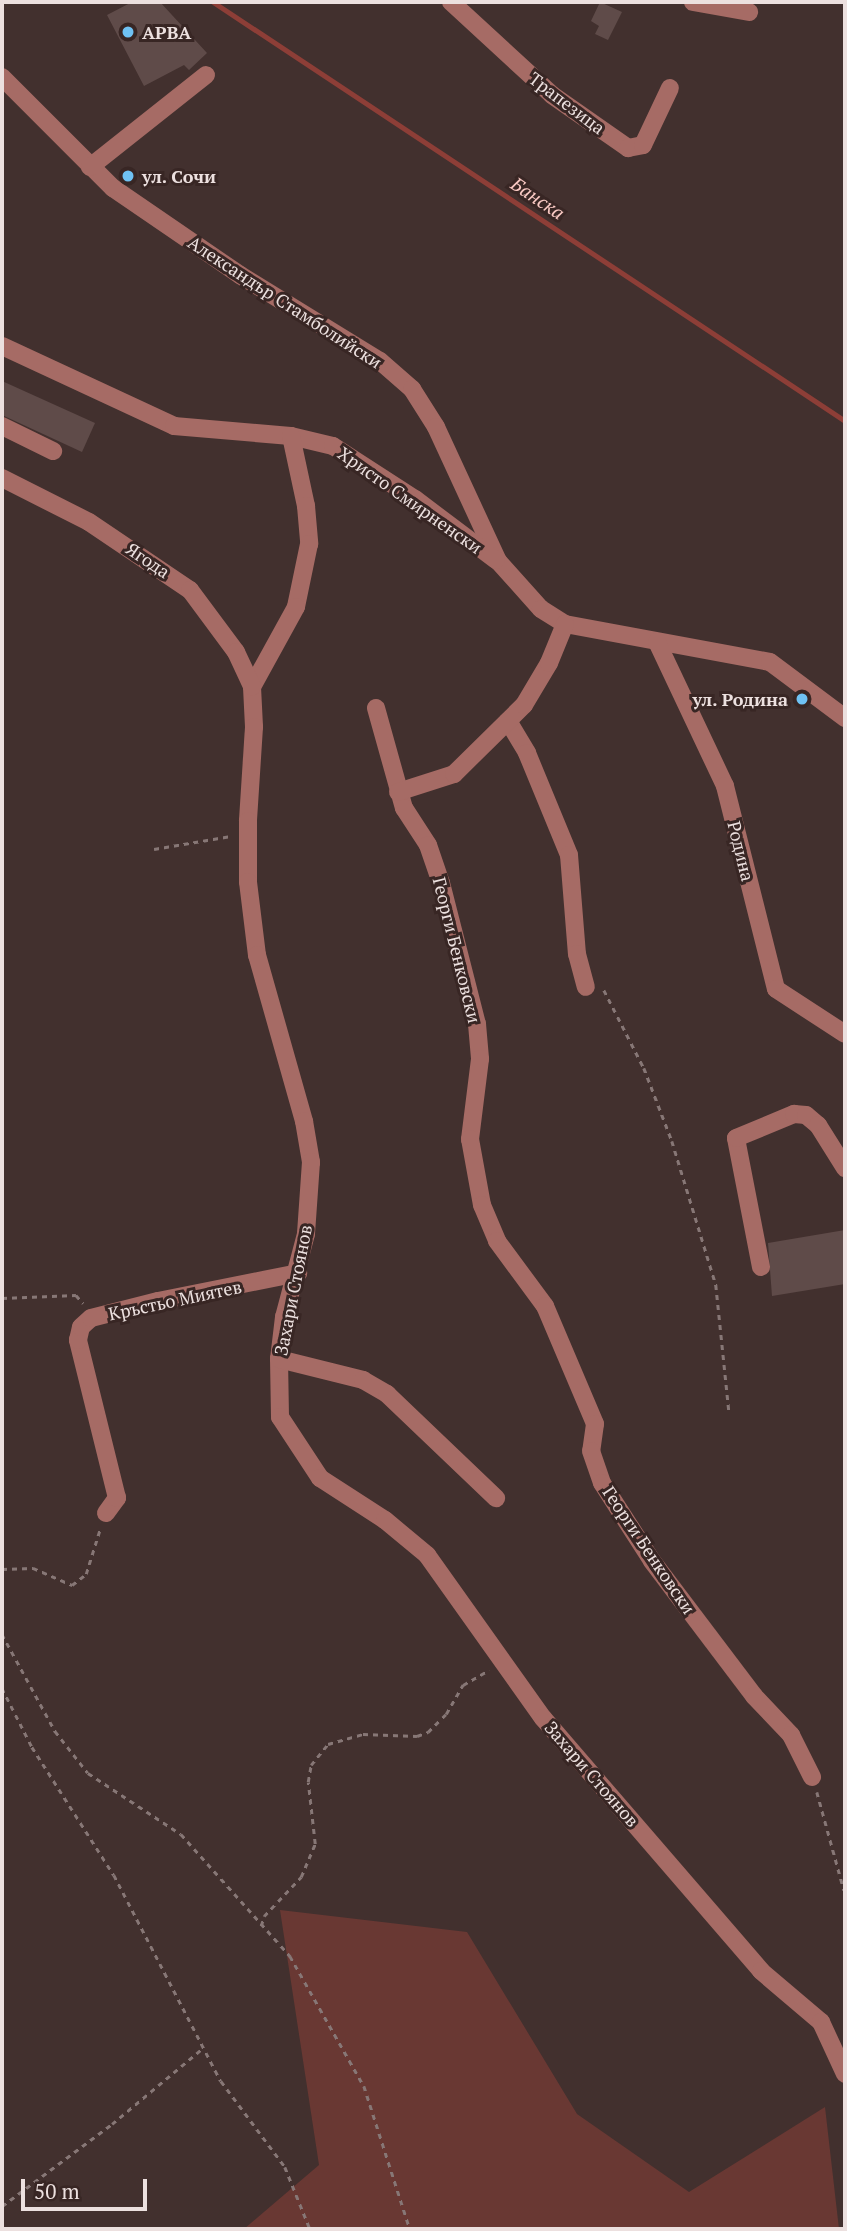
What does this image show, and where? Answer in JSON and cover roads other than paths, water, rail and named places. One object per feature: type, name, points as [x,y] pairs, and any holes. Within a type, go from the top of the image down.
[{"type":"street","name":"Трапезица","points":[[451,2],[552,95],[628,148],[643,145],[670,88]]},
{"type":"street","points":[[693,2],[749,12]]},
{"type":"street","points":[[90,167],[206,75]]},
{"type":"street","name":"Александър Стамболийски","points":[[2,77],[90,167],[240,275],[380,361],[412,389],[436,427],[498,561],[520,590],[565,624],[770,662],[845,718]]},
{"type":"street","name":"Христо Смирненски","points":[[2,346],[174,426],[291,436],[333,446],[415,499],[498,561]]},
{"type":"street","points":[[2,426],[52,452]]},
{"type":"street","points":[[252,687],[296,607],[305,575],[306,506],[291,436]]},
{"type":"street","name":"Ягода","points":[[2,478],[89,522],[190,590],[236,652],[252,687]]},
{"type":"street","points":[[398,792],[454,774],[524,705],[549,663],[565,624]]},
{"type":"street","name":"Родина","points":[[657,642],[725,786],[776,989],[845,1034]]},
{"type":"street","name":"Захари Стоянов","points":[[252,687],[254,727],[247,882],[257,955],[304,1121],[311,1162],[298,1273],[284,1317],[279,1359],[280,1416],[301,1455],[320,1478],[385,1520],[427,1555],[503,1665],[761,1971],[821,2022],[845,2074]]},
{"type":"street","name":"Георги Бенковски","points":[[376,708],[398,792],[428,845],[477,1024],[480,1059],[470,1139],[482,1205],[497,1241],[545,1306],[595,1424],[591,1451],[602,1483],[652,1561],[754,1696],[791,1735],[812,1777]]},
{"type":"street","points":[[508,721],[527,752],[569,855],[580,965],[586,986]]},
{"type":"street","points":[[761,1267],[736,1138],[794,1114],[806,1115],[818,1125],[845,1168]]},
{"type":"street","name":"Кръстьо Миятев","points":[[106,1513],[117,1498],[113,1472],[78,1340],[80,1327],[91,1318],[298,1273]]},
{"type":"street","points":[[279,1359],[363,1380],[387,1394],[496,1497]]},
{"type":"waterway","name":"Банска","points":[[213,2],[845,421]]},
{"type":"place","name":"АРВА","points":[[128,32]]},
{"type":"place","name":"ул. Сочи","points":[[128,176]]},
{"type":"place","name":"ул. Родина","points":[[802,699]]}]
